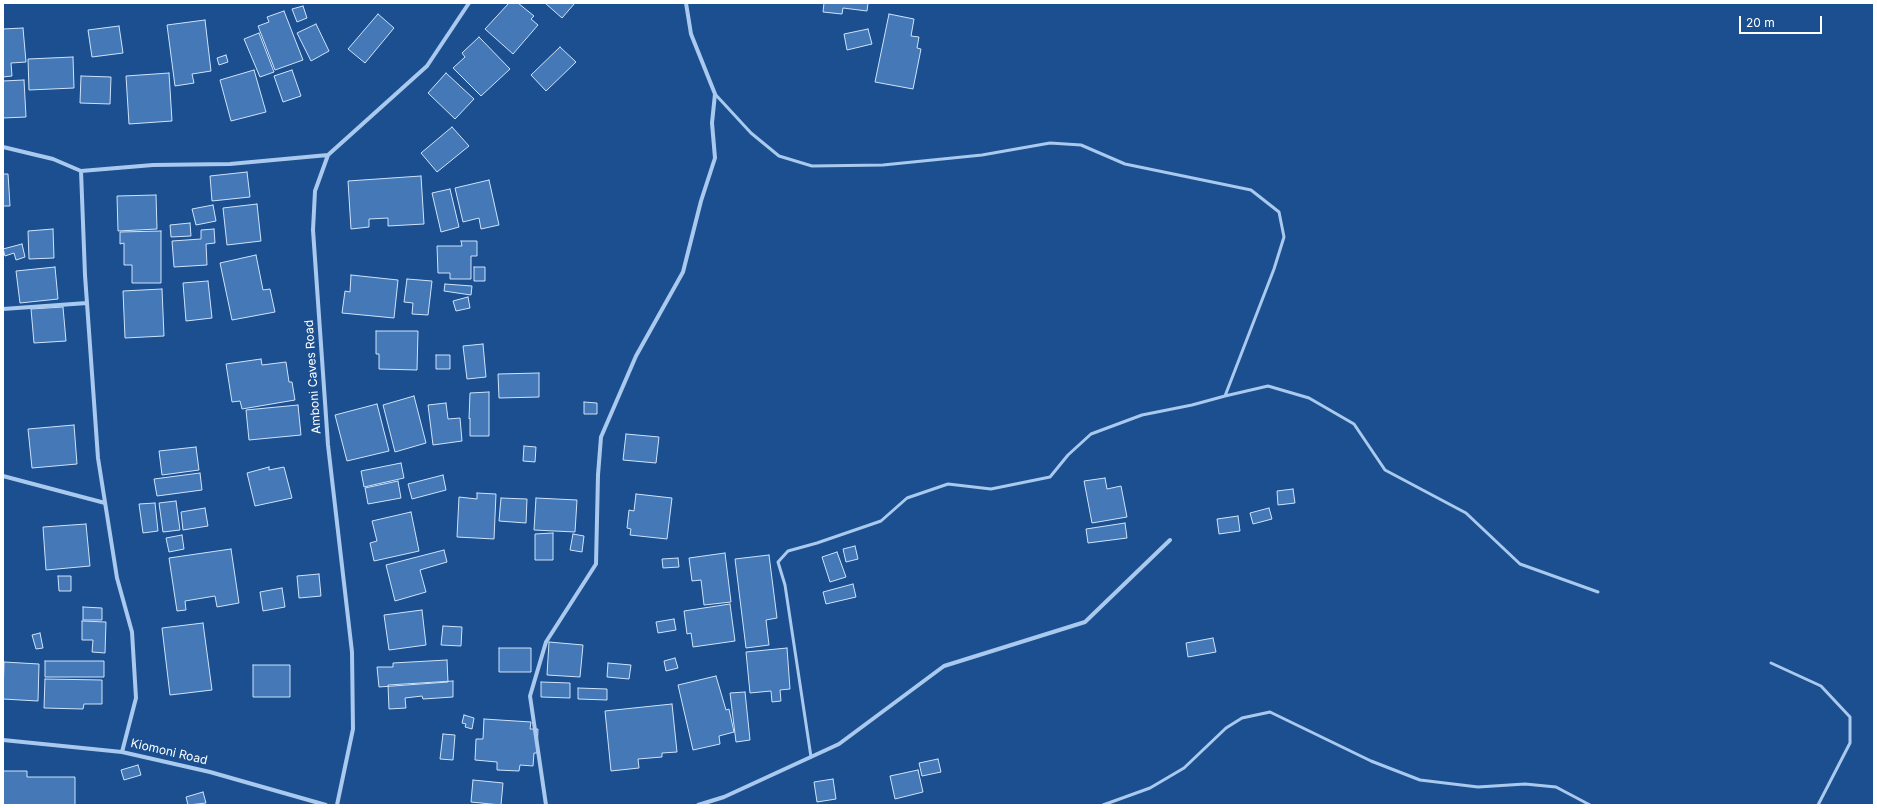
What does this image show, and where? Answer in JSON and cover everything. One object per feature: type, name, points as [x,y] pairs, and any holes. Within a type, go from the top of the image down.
[{"type":"street","name":"Amboni Caves Road","points":[[337,805],[353,729],[352,652],[328,445],[313,230],[315,191],[328,154],[427,66],[469,3]]},
{"type":"street","points":[[546,805],[530,696],[546,642],[596,564],[598,474],[601,437],[636,356],[683,272],[701,201],[715,158],[712,123],[715,94],[691,34],[686,3]]},
{"type":"street","points":[[3,147],[53,159],[81,171],[153,165],[230,164],[328,154]]},
{"type":"street","points":[[81,171],[87,303],[98,458],[117,578],[132,632],[136,698],[122,752]]},
{"type":"street","points":[[3,309],[87,303]]},
{"type":"street","points":[[3,476],[105,504]]},
{"type":"street","points":[[699,805],[724,797],[839,744],[944,666],[1085,622],[1170,540]]},
{"type":"street","name":"Kiomoni Road","points":[[3,740],[122,752],[210,772],[326,805]]},
{"type":"lane","points":[[715,94],[751,133],[779,156],[812,166],[883,165],[982,155],[1050,143],[1081,145],[1125,164],[1251,190],[1279,212],[1284,237],[1274,269],[1224,396]]},
{"type":"lane","points":[[811,757],[785,586],[778,562],[788,551],[817,543],[881,521],[907,498],[948,484],[991,489],[1050,477],[1068,455],[1091,434],[1142,415],[1192,405],[1268,386],[1309,398],[1354,424],[1385,470],[1466,513],[1520,564],[1598,592]]},
{"type":"lane","points":[[1771,663],[1821,686],[1850,717],[1850,742],[1818,805]]},
{"type":"lane","points":[[1103,805],[1150,788],[1184,768],[1226,728],[1242,718],[1270,712],[1371,761],[1420,780],[1478,787],[1526,784],[1556,787],[1590,805]]},
{"type":"building","points":[[509,3],[518,3],[534,16],[531,19],[538,25],[513,54],[485,29]]},
{"type":"building","points":[[545,3],[575,3],[562,18]]},
{"type":"building","points":[[824,3],[868,3],[867,11],[843,8],[842,14],[823,12]]},
{"type":"building","points":[[303,6],[307,18],[297,22],[292,9]]},
{"type":"building","points":[[284,11],[303,60],[275,70],[258,26],[269,22],[267,17]]},
{"type":"building","points":[[378,14],[394,28],[365,63],[348,49]]},
{"type":"building","points":[[889,14],[914,19],[911,36],[919,37],[917,48],[921,49],[913,89],[875,82]]},
{"type":"building","points":[[205,20],[211,71],[192,74],[194,83],[175,86],[167,25]]},
{"type":"building","points":[[316,24],[329,51],[311,61],[297,33]]},
{"type":"building","points":[[119,26],[123,53],[92,57],[88,30]]},
{"type":"building","points":[[23,28],[26,62],[11,63],[12,76],[3,77],[3,29]]},
{"type":"building","points":[[868,29],[872,44],[847,50],[844,34]]},
{"type":"building","points":[[259,33],[274,72],[260,77],[244,39]]},
{"type":"building","points":[[479,37],[510,69],[481,96],[453,68],[465,57],[462,53]]},
{"type":"building","points":[[560,47],[576,62],[546,91],[531,75]]},
{"type":"building","points":[[226,55],[228,62],[219,65],[217,58]]},
{"type":"building","points":[[73,57],[74,88],[29,90],[28,59]]},
{"type":"building","points":[[254,70],[266,112],[231,121],[220,80]]},
{"type":"building","points":[[292,70],[301,96],[283,102],[274,76]]},
{"type":"building","points":[[169,73],[172,121],[129,124],[126,76]]},
{"type":"building","points":[[446,73],[474,99],[455,119],[428,93]]},
{"type":"building","points":[[81,76],[111,77],[110,104],[80,103]]},
{"type":"building","points":[[24,80],[26,117],[3,118],[3,81]]},
{"type":"building","points":[[452,127],[469,146],[437,172],[421,153]]},
{"type":"building","points":[[247,172],[250,197],[212,201],[210,176]]},
{"type":"building","points":[[3,174],[8,174],[10,206],[3,206]]},
{"type":"building","points":[[421,176],[424,224],[388,226],[388,218],[369,219],[369,227],[351,229],[348,181]]},
{"type":"building","points":[[489,180],[499,225],[481,229],[479,218],[463,222],[455,188]]},
{"type":"building","points":[[450,189],[459,227],[441,232],[432,193]]},
{"type":"building","points":[[156,195],[157,229],[118,231],[117,196]]},
{"type":"building","points":[[257,204],[261,241],[227,245],[223,208]]},
{"type":"building","points":[[213,205],[216,221],[196,225],[192,209]]},
{"type":"building","points":[[190,223],[191,236],[171,237],[170,225]]},
{"type":"building","points":[[53,229],[54,258],[29,259],[28,231]]},
{"type":"building","points":[[214,229],[215,243],[206,244],[207,265],[174,267],[172,241],[201,239],[201,230]]},
{"type":"building","points":[[161,231],[161,283],[132,283],[132,265],[124,265],[124,243],[120,244],[120,232]]},
{"type":"building","points":[[461,241],[477,241],[477,256],[471,256],[471,279],[450,279],[450,273],[438,273],[437,246],[462,246]]},
{"type":"building","points":[[22,244],[25,257],[16,260],[14,253],[5,256],[3,249]]},
{"type":"building","points":[[256,255],[263,290],[270,289],[275,312],[232,320],[220,263]]},
{"type":"building","points":[[55,267],[58,299],[20,303],[16,271]]},
{"type":"building","points":[[474,267],[485,267],[485,281],[474,281]]},
{"type":"building","points":[[351,275],[398,280],[394,318],[342,313],[345,291],[350,292]]},
{"type":"building","points":[[407,279],[432,281],[428,315],[412,314],[413,303],[404,302]]},
{"type":"building","points":[[208,281],[212,318],[186,321],[183,283]]},
{"type":"building","points":[[445,284],[472,286],[471,295],[444,291]]},
{"type":"building","points":[[162,289],[164,336],[125,338],[123,291]]},
{"type":"building","points":[[468,297],[470,308],[456,311],[453,301]]},
{"type":"building","points":[[63,307],[66,341],[34,343],[31,309]]},
{"type":"building","points":[[376,331],[418,331],[417,370],[379,369],[379,354],[376,354]]},
{"type":"building","points":[[483,344],[486,377],[467,379],[463,346]]},
{"type":"building","points":[[436,355],[450,355],[450,369],[436,369]]},
{"type":"building","points":[[261,359],[262,365],[286,362],[289,382],[292,382],[295,400],[242,409],[240,401],[232,402],[226,364]]},
{"type":"building","points":[[539,373],[539,397],[499,398],[498,374]]},
{"type":"building","points":[[489,392],[489,436],[470,436],[470,393]]},
{"type":"building","points":[[414,396],[426,443],[395,452],[383,405]]},
{"type":"building","points":[[584,402],[597,403],[597,414],[584,414]]},
{"type":"building","points":[[446,403],[448,419],[460,418],[462,441],[433,445],[428,405]]},
{"type":"building","points":[[377,404],[389,451],[347,461],[335,415]]},
{"type":"building","points":[[298,405],[301,435],[249,440],[246,410]]},
{"type":"building","points":[[74,425],[77,464],[32,468],[28,429]]},
{"type":"building","points":[[626,434],[659,437],[656,463],[623,460]]},
{"type":"building","points":[[524,446],[536,447],[535,462],[523,461]]},
{"type":"building","points":[[196,447],[199,470],[162,475],[159,451]]},
{"type":"building","points":[[401,463],[404,478],[364,487],[361,471]]},
{"type":"building","points":[[269,467],[269,470],[284,467],[292,498],[255,506],[247,473]]},
{"type":"building","points":[[200,473],[202,490],[157,496],[154,479]]},
{"type":"building","points":[[443,475],[446,490],[412,499],[408,484]]},
{"type":"building","points":[[1105,478],[1107,489],[1121,486],[1127,517],[1092,523],[1084,481]]},
{"type":"building","points":[[398,481],[401,498],[368,504],[365,488]]},
{"type":"building","points":[[1293,489],[1295,503],[1278,505],[1277,491]]},
{"type":"building","points":[[477,493],[496,494],[494,539],[457,537],[459,497],[477,499]]},
{"type":"building","points":[[636,494],[672,498],[667,539],[630,535],[631,529],[627,528],[629,510],[634,511]]},
{"type":"building","points":[[501,498],[527,499],[526,523],[499,521]]},
{"type":"building","points":[[536,498],[577,500],[575,532],[534,530]]},
{"type":"building","points":[[176,501],[180,530],[163,532],[159,503]]},
{"type":"building","points":[[155,503],[158,531],[143,533],[139,504]]},
{"type":"building","points":[[205,508],[208,526],[183,530],[181,512]]},
{"type":"building","points":[[1269,508],[1272,519],[1253,524],[1250,513]]},
{"type":"building","points":[[411,512],[419,551],[374,561],[370,543],[377,541],[372,521]]},
{"type":"building","points":[[1238,516],[1240,531],[1219,534],[1217,519]]},
{"type":"building","points":[[1125,523],[1127,538],[1088,543],[1086,529]]},
{"type":"building","points":[[86,524],[90,566],[46,570],[43,527]]},
{"type":"building","points":[[553,533],[553,560],[535,560],[535,534]]},
{"type":"building","points":[[573,534],[584,536],[582,552],[570,550]]},
{"type":"building","points":[[182,535],[184,549],[169,552],[166,538]]},
{"type":"building","points":[[855,546],[858,559],[846,562],[843,549]]},
{"type":"building","points":[[231,549],[239,603],[217,607],[215,596],[185,601],[186,610],[177,611],[169,558]]},
{"type":"building","points":[[444,550],[447,562],[420,570],[426,592],[395,601],[386,565]]},
{"type":"building","points":[[837,552],[846,577],[830,582],[822,557]]},
{"type":"building","points":[[725,553],[731,602],[704,605],[701,580],[692,581],[689,558]]},
{"type":"building","points":[[769,555],[777,618],[766,620],[769,645],[746,648],[735,559]]},
{"type":"building","points":[[678,558],[679,567],[663,568],[662,559]]},
{"type":"building","points":[[319,574],[321,596],[299,598],[297,576]]},
{"type":"building","points":[[58,576],[71,576],[71,591],[59,591]]},
{"type":"building","points":[[853,584],[856,597],[826,604],[823,592]]},
{"type":"building","points":[[282,588],[285,607],[263,611],[260,592]]},
{"type":"building","points":[[730,604],[735,641],[693,647],[691,633],[687,634],[684,611]]},
{"type":"building","points":[[83,607],[102,608],[102,620],[83,620]]},
{"type":"building","points":[[422,610],[426,645],[389,650],[384,615]]},
{"type":"building","points":[[674,619],[676,630],[658,633],[656,622]]},
{"type":"building","points":[[82,621],[106,622],[105,653],[92,652],[93,640],[82,640]]},
{"type":"building","points":[[203,623],[212,690],[170,695],[162,628]]},
{"type":"building","points":[[443,626],[462,627],[461,646],[441,645]]},
{"type":"building","points":[[40,633],[43,648],[36,649],[32,635]]},
{"type":"building","points":[[1213,638],[1216,652],[1188,657],[1186,643]]},
{"type":"building","points":[[549,642],[583,645],[580,677],[547,675]]},
{"type":"building","points":[[499,648],[531,648],[531,672],[499,672]]},
{"type":"building","points":[[787,648],[790,689],[780,690],[781,701],[772,702],[771,691],[750,693],[746,652]]},
{"type":"building","points":[[675,658],[678,668],[666,671],[664,661]]},
{"type":"building","points":[[447,660],[448,682],[379,687],[377,667],[393,667],[393,663]]},
{"type":"building","points":[[45,661],[104,661],[104,677],[45,677]]},
{"type":"building","points":[[4,662],[39,664],[38,701],[3,699]]},
{"type":"building","points":[[608,663],[631,665],[629,679],[607,677]]},
{"type":"building","points":[[253,665],[290,665],[290,697],[253,697]]},
{"type":"building","points":[[716,676],[726,710],[729,709],[734,732],[719,736],[720,744],[693,750],[678,685]]},
{"type":"building","points":[[45,679],[102,680],[102,704],[84,704],[83,709],[44,708]]},
{"type":"building","points":[[453,681],[453,697],[423,699],[422,696],[405,698],[406,708],[389,709],[388,685]]},
{"type":"building","points":[[541,682],[570,683],[570,698],[541,697]]},
{"type":"building","points":[[578,688],[607,689],[607,700],[578,699]]},
{"type":"building","points":[[745,692],[750,740],[736,742],[730,693]]},
{"type":"building","points":[[672,704],[677,752],[662,753],[662,757],[638,759],[639,768],[611,771],[605,711]]},
{"type":"building","points":[[464,715],[474,718],[472,729],[465,727],[466,724],[462,723]]},
{"type":"building","points":[[484,719],[531,722],[530,729],[538,729],[537,753],[534,753],[533,766],[520,765],[519,771],[497,770],[497,762],[475,760],[476,739],[483,739]]},
{"type":"building","points":[[443,734],[455,735],[453,760],[440,759]]},
{"type":"building","points":[[938,759],[941,772],[922,776],[919,763]]},
{"type":"building","points":[[138,765],[141,775],[124,780],[121,770]]},
{"type":"building","points":[[918,770],[923,792],[895,799],[890,776]]},
{"type":"building","points":[[3,771],[27,771],[27,777],[75,777],[75,805],[3,805]]},
{"type":"building","points":[[833,779],[836,799],[817,802],[814,782]]},
{"type":"building","points":[[473,780],[503,783],[501,805],[471,802]]},
{"type":"building","points":[[203,792],[206,803],[188,805],[186,797]]}]
